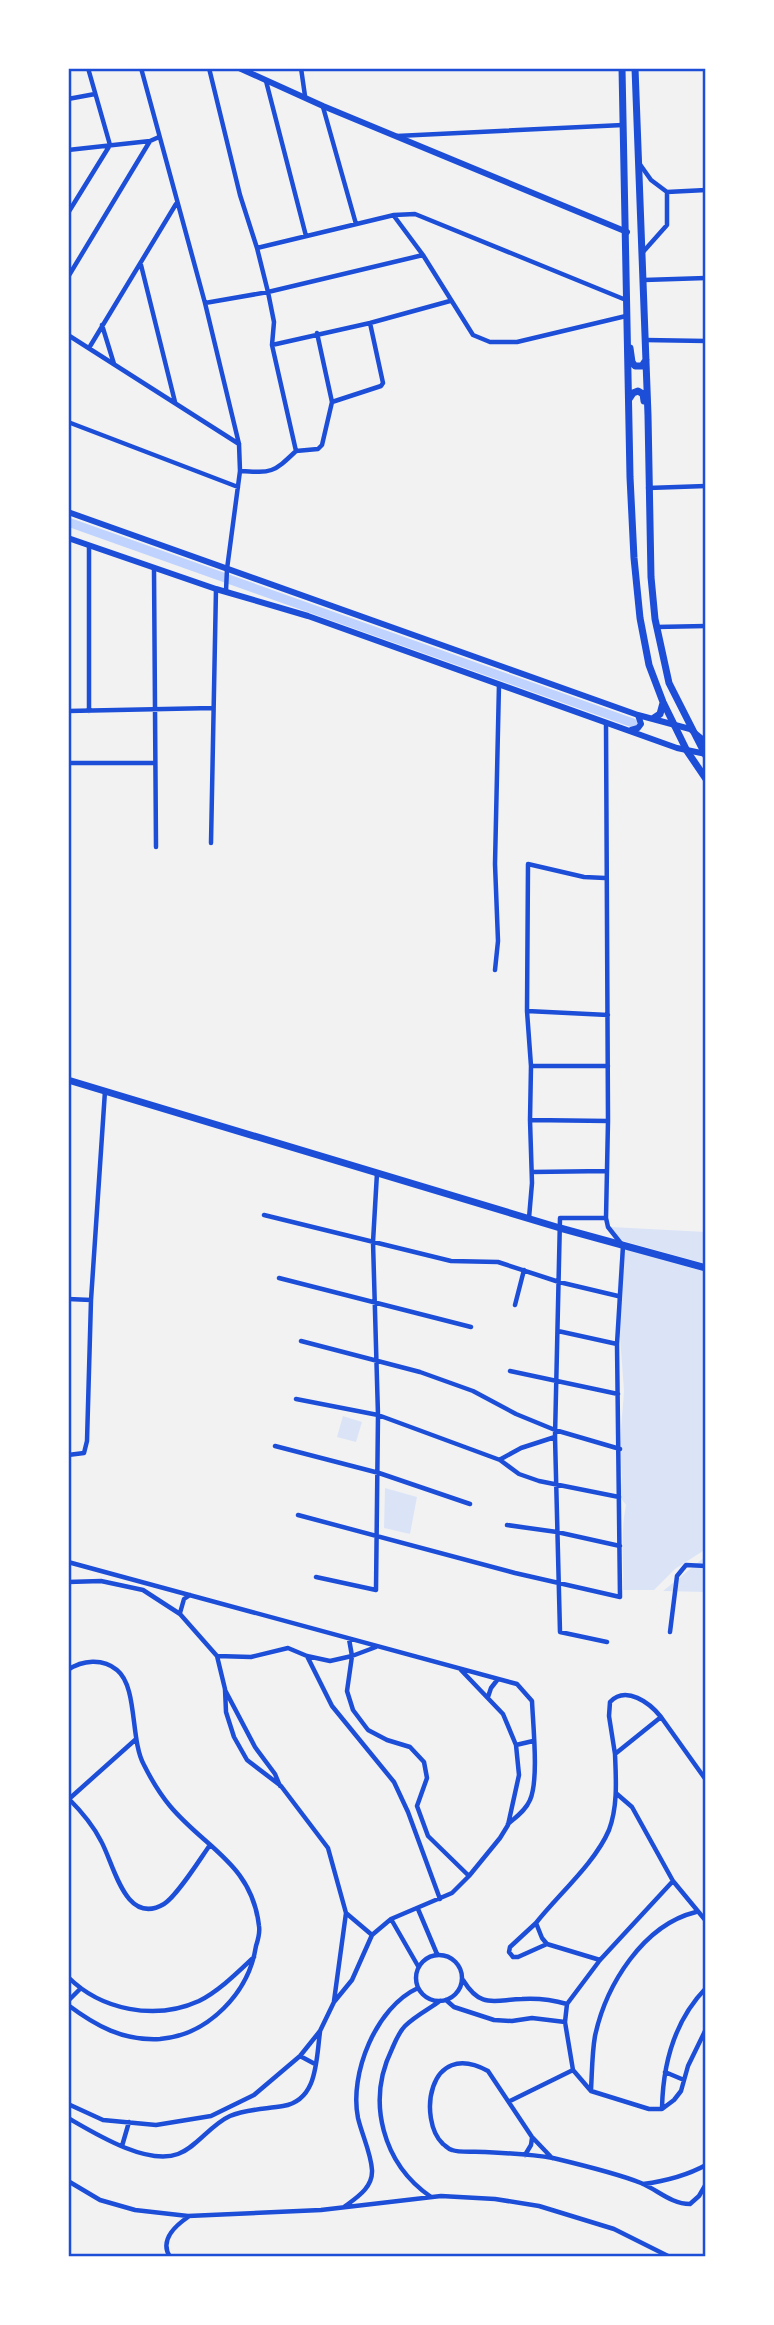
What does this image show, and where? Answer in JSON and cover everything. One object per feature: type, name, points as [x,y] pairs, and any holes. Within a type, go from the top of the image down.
[{"type":"main road","points":[[622,68],[628,404],[634,558],[640,618],[649,665],[663,702],[687,751],[706,779]]},
{"type":"main road","points":[[635,68],[640,254],[649,415],[651,577],[656,626],[669,683],[705,754]]},
{"type":"main road","points":[[626,267],[632,362],[639,367],[646,360]]},
{"type":"main road","points":[[628,404],[632,393],[641,392],[649,415]]},
{"type":"main road","points":[[654,718],[660,714],[663,702]]},
{"type":"main road","points":[[68,1080],[529,1219],[706,1268]]},
{"type":"street","points":[[68,213],[110,145],[88,68]]},
{"type":"street","points":[[141,68],[205,303],[239,444],[240,471],[226,570],[226,590]]},
{"type":"street","points":[[209,68],[240,195],[268,292],[274,322],[272,345],[296,451]]},
{"type":"street","points":[[239,68],[323,106],[627,232]]},
{"type":"street","points":[[301,68],[305,96]]},
{"type":"street","points":[[265,80],[306,236]]},
{"type":"street","points":[[68,99],[95,94]]},
{"type":"street","points":[[323,106],[356,224]]},
{"type":"street","points":[[395,136],[624,125]]},
{"type":"street","points":[[68,150],[150,141],[159,137]]},
{"type":"street","points":[[68,277],[150,141]]},
{"type":"street","points":[[638,159],[645,173],[667,192],[706,190]]},
{"type":"street","points":[[640,254],[667,225],[667,192]]},
{"type":"street","points":[[89,348],[176,203]]},
{"type":"street","points":[[257,248],[394,215],[415,214],[626,300]]},
{"type":"street","points":[[394,215],[423,254],[473,335],[490,342],[517,342],[626,316]]},
{"type":"street","points":[[205,303],[268,292],[423,254]]},
{"type":"street","points":[[141,264],[175,404]]},
{"type":"street","points":[[642,280],[706,278]]},
{"type":"street","points":[[272,345],[370,323],[450,301]]},
{"type":"street","points":[[332,402],[381,386],[383,383],[370,323]]},
{"type":"street","points":[[102,324],[114,365]]},
{"type":"street","points":[[240,471],[276,470],[296,451],[318,449],[322,446],[332,402],[317,333]]},
{"type":"street","points":[[68,335],[239,444]]},
{"type":"street","points":[[645,340],[706,341]]},
{"type":"street","points":[[68,422],[238,487]]},
{"type":"street","points":[[648,488],[706,486]]},
{"type":"street","points":[[68,513],[638,715],[690,729],[706,741]]},
{"type":"street","points":[[68,538],[215,589],[226,590],[308,616],[687,751],[705,754]]},
{"type":"street","points":[[89,546],[89,711]]},
{"type":"street","points":[[154,569],[156,847]]},
{"type":"street","points":[[211,843],[215,589]]},
{"type":"street","points":[[656,626],[706,626]]},
{"type":"street","points":[[495,970],[498,940],[495,864],[499,684]]},
{"type":"street","points":[[68,711],[213,708]]},
{"type":"street","points":[[629,730],[634,731],[641,724],[638,715]]},
{"type":"street","points":[[298,1515],[558,1584],[620,1597],[617,1345],[622,1246],[608,1227],[606,1218],[607,723]]},
{"type":"street","points":[[68,763],[155,763]]},
{"type":"street","points":[[529,1219],[532,1172],[531,1066],[527,1011],[528,864],[584,877],[605,878]]},
{"type":"street","points":[[527,1011],[608,1015]]},
{"type":"street","points":[[531,1066],[608,1066]]},
{"type":"street","points":[[68,1455],[84,1453],[87,1441],[91,1300],[105,1091]]},
{"type":"street","points":[[530,1120],[608,1121]]},
{"type":"street","points":[[532,1172],[607,1171]]},
{"type":"street","points":[[316,1577],[376,1590],[379,1473],[373,1242],[377,1173]]},
{"type":"street","points":[[264,1215],[451,1261],[498,1262],[559,1282],[618,1296]]},
{"type":"street","points":[[606,1218],[559,1217],[555,1437],[560,1632],[607,1642]]},
{"type":"street","points":[[514,1306],[524,1270]]},
{"type":"street","points":[[279,1278],[471,1327]]},
{"type":"street","points":[[68,1299],[91,1300]]},
{"type":"street","points":[[558,1331],[617,1345]]},
{"type":"street","points":[[301,1341],[420,1372],[473,1391],[516,1414],[555,1430],[620,1449]]},
{"type":"street","points":[[510,1371],[618,1394]]},
{"type":"street","points":[[296,1399],[378,1415],[500,1460],[519,1474],[557,1486],[619,1497]]},
{"type":"street","points":[[500,1460],[521,1448],[555,1437]]},
{"type":"street","points":[[275,1446],[379,1473],[470,1504]]},
{"type":"street","points":[[507,1525],[557,1532],[620,1546]]},
{"type":"street","points":[[68,1562],[517,1685],[532,1701],[534,1762],[531,1799],[521,1814],[508,1825],[452,1893],[391,1920],[372,1935],[352,1980],[334,2002],[320,2031],[300,2056],[254,2095],[211,2116],[156,2125],[103,2120],[68,2104]]},
{"type":"street","points":[[670,1632],[677,1576],[686,1565],[706,1566]]},
{"type":"street","points":[[68,1582],[101,1581],[143,1590],[180,1614],[217,1656],[225,1689],[226,1712],[234,1737],[247,1760],[281,1786]]},
{"type":"street","points":[[180,1614],[184,1599],[190,1594]]},
{"type":"street","points":[[349,1639],[352,1656],[347,1691],[353,1710],[368,1730],[387,1740],[410,1746],[424,1762],[427,1778],[417,1806],[428,1836],[469,1875]]},
{"type":"street","points":[[217,1656],[251,1657],[288,1648],[330,1661],[377,1646]]},
{"type":"street","points":[[307,1656],[332,1706],[394,1782],[440,1899]]},
{"type":"street","points":[[68,1670],[90,1662],[108,1664],[123,1676],[133,1706],[135,1740],[143,1764],[169,1805],[241,1874],[253,1898],[260,1928],[255,1957],[247,1979],[234,1998],[222,2011],[187,2031],[162,2039],[129,2037],[96,2026],[68,2003],[80,1989]]},
{"type":"street","points":[[461,1670],[503,1714],[516,1745],[519,1775],[508,1825]]},
{"type":"street","points":[[488,1697],[498,1679]]},
{"type":"street","points":[[225,1689],[281,1786],[328,1848],[346,1913],[334,2002]]},
{"type":"street","points":[[547,1944],[519,1958],[513,1957],[509,1952],[510,1947],[536,1923],[595,1853],[609,1829],[616,1794],[610,1702],[616,1696],[624,1694],[640,1699],[654,1708],[706,1780]]},
{"type":"street","points":[[615,1754],[661,1717]]},
{"type":"street","points":[[135,1740],[69,1799],[95,1831],[124,1894],[138,1907],[153,1908],[165,1903],[210,1845]]},
{"type":"street","points":[[516,1745],[533,1741]]},
{"type":"street","points":[[616,1794],[632,1807],[673,1881],[706,1921]]},
{"type":"street","points":[[673,1881],[600,1959],[567,2004],[565,2022],[573,2070],[591,2091],[649,2109],[662,2109],[681,2091],[688,2066],[706,2029]]},
{"type":"street","points":[[418,1909],[437,1954]]},
{"type":"street","points":[[591,2091],[595,2037],[603,2009],[615,1983],[635,1953],[660,1929],[682,1915],[696,1912]]},
{"type":"street","points":[[346,1913],[372,1935]]},
{"type":"street","points":[[391,1920],[418,1966]]},
{"type":"street","points":[[536,1923],[547,1944],[600,1959]]},
{"type":"street","points":[[565,2022],[532,2018],[494,2020],[454,2007],[443,2000],[425,1996],[418,1988],[415,1977],[418,1966],[426,1958],[437,1954],[453,1959],[460,1968],[462,1979],[470,1993],[479,1999],[492,2003],[523,1999],[554,2000],[567,2004]]},
{"type":"street","points":[[68,1977],[80,1989],[118,2008],[147,2011],[175,2009],[199,2001],[255,1957]]},
{"type":"street","points":[[432,2197],[406,2176],[386,2141],[381,2116],[380,2088],[384,2066],[404,2027],[455,1994],[462,1979]]},
{"type":"street","points":[[344,2207],[365,2191],[372,2172],[358,2115],[358,2088],[363,2057],[374,2034],[393,2006],[407,1992],[418,1988]]},
{"type":"street","points":[[662,2109],[670,2049],[681,2021],[706,1989]]},
{"type":"street","points":[[68,2118],[122,2146],[159,2156],[177,2155],[230,2116],[286,2106],[301,2099],[313,2083],[320,2031]]},
{"type":"street","points":[[300,2056],[315,2064]]},
{"type":"street","points":[[552,2158],[532,2137],[488,2071],[456,2063],[444,2068],[436,2081],[431,2098],[432,2122],[440,2142],[452,2151],[552,2158],[642,2184],[681,2204],[690,2204],[706,2184]]},
{"type":"street","points":[[510,2101],[573,2070]]},
{"type":"street","points":[[665,2072],[684,2080]]},
{"type":"street","points":[[122,2146],[129,2122]]},
{"type":"street","points":[[524,2155],[531,2145],[532,2137]]},
{"type":"street","points":[[642,2184],[668,2180],[706,2165]]},
{"type":"street","points":[[68,2181],[100,2200],[135,2210],[188,2216],[344,2207],[432,2197],[495,2199],[539,2206],[614,2229],[670,2257]]},
{"type":"street","points":[[170,2257],[166,2251],[167,2238],[174,2226],[188,2216]]},
{"type":"shaded area","points":[[611,1227],[706,1232],[706,1264],[620,1240]]},
{"type":"shaded area","points":[[621,1246],[706,1270],[706,1549],[675,1569],[654,1590],[623,1590],[626,1505],[620,1497],[620,1442],[624,1391],[617,1296]]},
{"type":"shaded area","points":[[343,1416],[362,1422],[356,1442],[337,1437]]},
{"type":"shaded area","points":[[385,1488],[417,1497],[410,1534],[384,1528]]},
{"type":"shaded area","points":[[706,1556],[706,1592],[663,1591]]},
{"type":"waterway","points":[[68,522],[633,723]]}]
